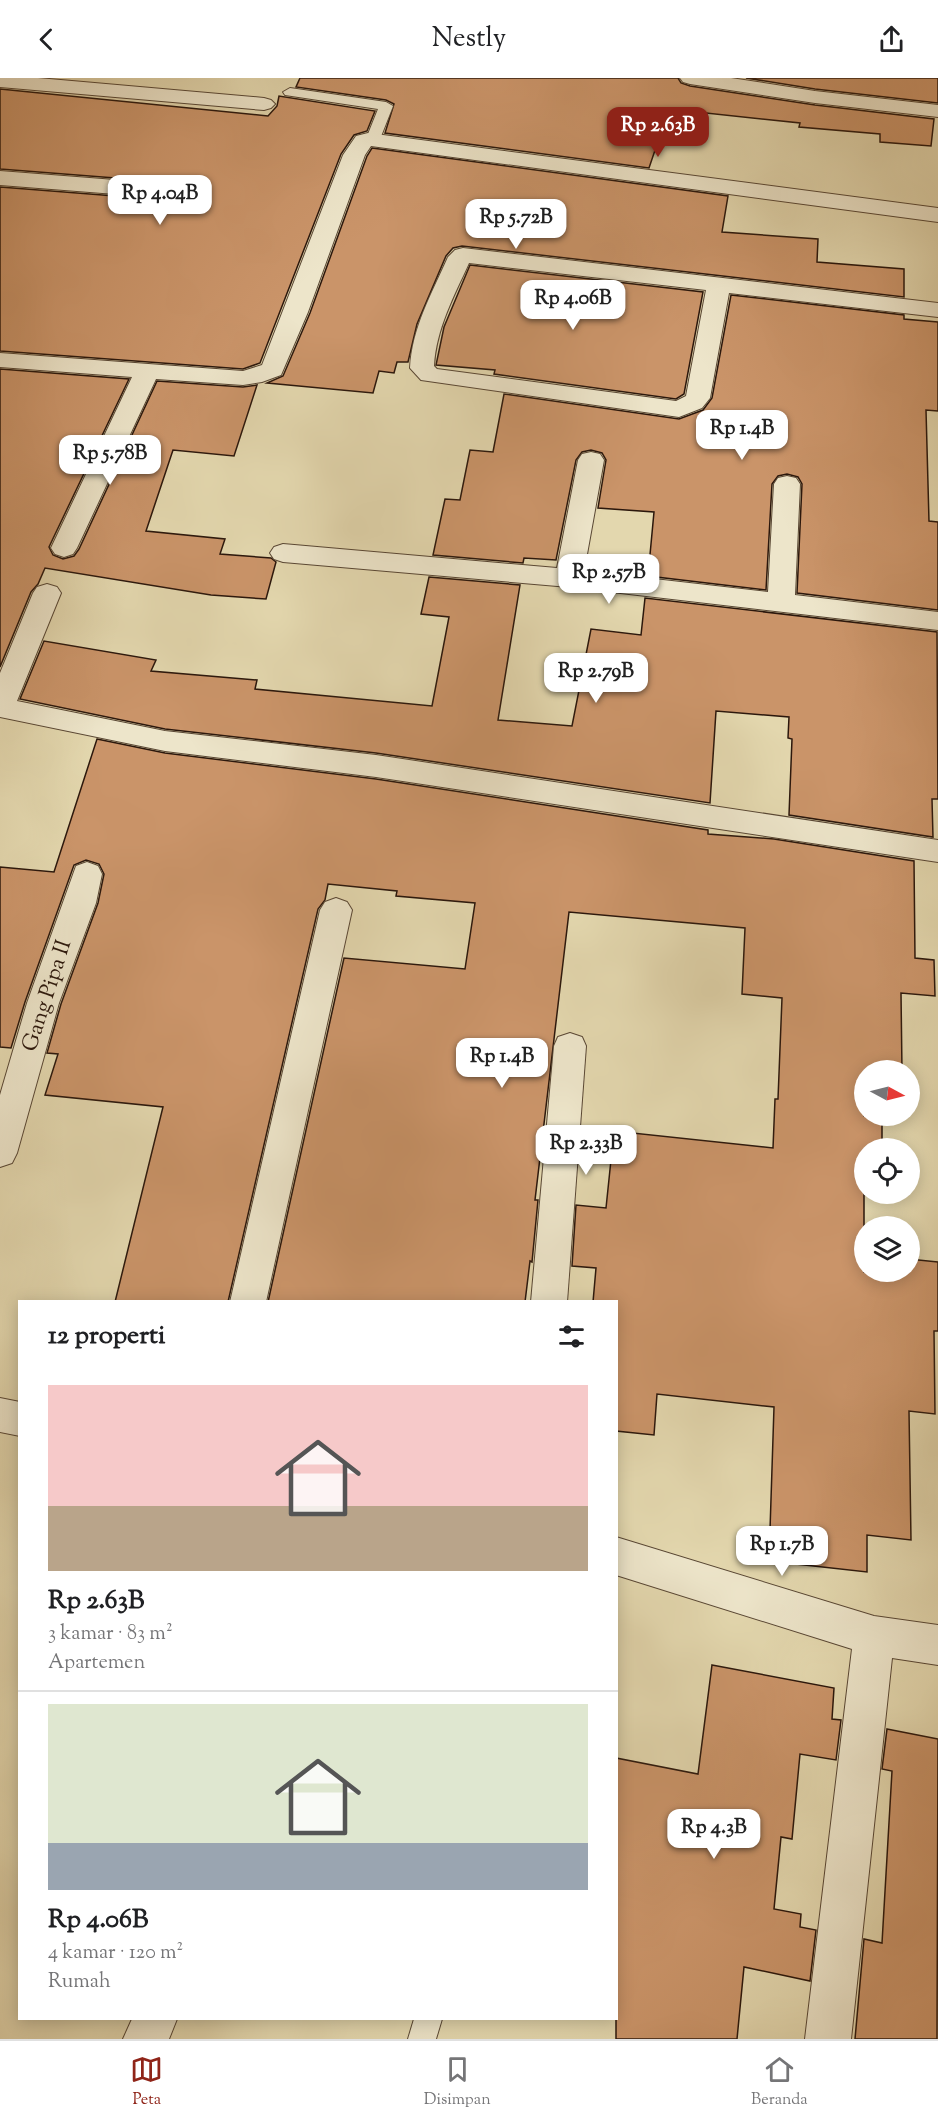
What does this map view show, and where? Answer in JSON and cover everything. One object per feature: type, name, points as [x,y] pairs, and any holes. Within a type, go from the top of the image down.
[{"type":"street","points":[[690,78],[815,97],[938,111]]},
{"type":"street","points":[[0,81],[264,104]]},
{"type":"street","points":[[0,360],[243,378],[254,377],[272,370],[354,155],[364,141],[373,139],[938,215]]},
{"type":"street","points":[[0,178],[192,193]]},
{"type":"street","points":[[719,283],[698,398],[693,403],[679,409],[430,375],[422,368],[422,352],[460,257],[463,255],[719,283],[938,310]]},
{"type":"street","points":[[64,548],[147,372]]},
{"type":"street","points":[[569,578],[591,460]]},
{"type":"street","points":[[781,602],[787,484]]},
{"type":"street","points":[[283,554],[569,578],[938,621]]},
{"type":"street","points":[[46,593],[2,703],[3,708],[165,741],[376,766],[938,850]]},
{"type":"street","name":"Gang Pipa II","points":[[0,1153],[43,1003],[80,903],[87,874]]},
{"type":"street","points":[[248,1300],[336,910]]},
{"type":"street","points":[[549,1300],[570,1046]]},
{"type":"street","points":[[0,1415],[18,1419]]},
{"type":"street","points":[[618,1557],[874,1636],[938,1645]]},
{"type":"street","points":[[828,2039],[874,1636]]},
{"type":"street","points":[[146,2039],[155,2020]]},
{"type":"lane","points":[[290,92],[386,106],[373,139]]},
{"type":"lane","points":[[422,2039],[428,2020]]},
{"type":"building","points":[[300,78],[678,78],[681,83],[690,86],[815,105],[934,119],[931,146],[880,142],[880,134],[799,127],[800,123],[669,109],[649,168],[385,133],[394,104],[386,100],[296,87]]},
{"type":"building","points":[[746,78],[938,78],[938,103],[815,89]]},
{"type":"building","points":[[0,89],[268,116],[277,106],[279,96],[375,111],[367,131],[354,135],[341,154],[260,363],[243,369],[0,351],[0,187],[192,202],[201,200],[205,194],[202,187],[192,184],[0,169]]},
{"type":"building","points":[[372,148],[728,196],[722,232],[818,239],[817,262],[904,269],[904,297],[462,246],[453,248],[446,256],[417,324],[408,362],[397,362],[394,373],[379,371],[373,393],[267,383],[283,376],[310,313],[367,156]]},
{"type":"building","points":[[470,265],[703,292],[684,394],[676,399],[494,374],[495,370],[436,365],[444,327]]},
{"type":"building","points":[[731,295],[904,315],[904,319],[938,322],[938,411],[926,410],[929,521],[938,522],[938,610],[797,593],[802,484],[798,477],[787,474],[778,476],[772,484],[766,590],[648,576],[654,512],[598,508],[606,460],[602,453],[591,450],[582,452],[576,460],[556,560],[524,558],[523,563],[433,555],[445,499],[460,500],[470,450],[493,452],[504,394],[679,419],[703,410],[712,398]]},
{"type":"building","points":[[0,369],[129,379],[49,547],[53,555],[63,559],[74,556],[79,549],[157,381],[243,387],[257,385],[234,456],[173,450],[146,531],[225,539],[220,554],[271,558],[276,562],[266,599],[211,595],[45,568],[38,584],[31,592],[0,667]]},
{"type":"building","points":[[429,577],[520,585],[498,720],[572,726],[591,629],[641,635],[645,598],[937,632],[938,799],[932,799],[933,837],[789,815],[792,739],[788,738],[789,717],[716,711],[710,803],[376,753],[165,729],[20,699],[44,641],[156,660],[151,671],[257,680],[255,689],[432,706],[449,617],[421,614]]},
{"type":"building","points":[[97,739],[165,753],[376,779],[708,830],[708,834],[774,839],[914,861],[915,958],[934,960],[935,996],[901,993],[902,1060],[854,1060],[854,1126],[882,1126],[882,1138],[854,1138],[854,1204],[864,1204],[864,1216],[854,1216],[854,1282],[920,1282],[920,1260],[938,1262],[938,1331],[934,1331],[935,1414],[909,1411],[911,1540],[867,1535],[867,1572],[769,1561],[774,1407],[657,1394],[654,1435],[618,1431],[618,1300],[593,1300],[596,1268],[572,1266],[576,1205],[606,1208],[614,1131],[773,1148],[775,1099],[778,1099],[782,998],[742,994],[745,928],[569,912],[535,1200],[538,1200],[532,1262],[530,1261],[525,1300],[268,1300],[344,958],[465,969],[475,903],[396,896],[397,891],[328,884],[325,900],[318,909],[228,1300],[115,1300],[163,1107],[45,1095],[58,1054],[47,1053],[61,1004],[98,903],[104,874],[99,864],[86,860],[74,865],[11,1048],[0,1047],[0,867],[54,872]]},
{"type":"building","points":[[712,1665],[834,1688],[832,1719],[841,1720],[836,1760],[800,1754],[792,1839],[781,1837],[774,1909],[801,1914],[800,1927],[816,1930],[810,1981],[744,1967],[737,2039],[616,2039],[616,2020],[618,2020],[618,1758],[698,1774]]},
{"type":"building","points":[[887,1729],[938,1739],[937,2039],[855,2039],[864,1939],[882,1943],[892,1771],[882,1769]]}]
